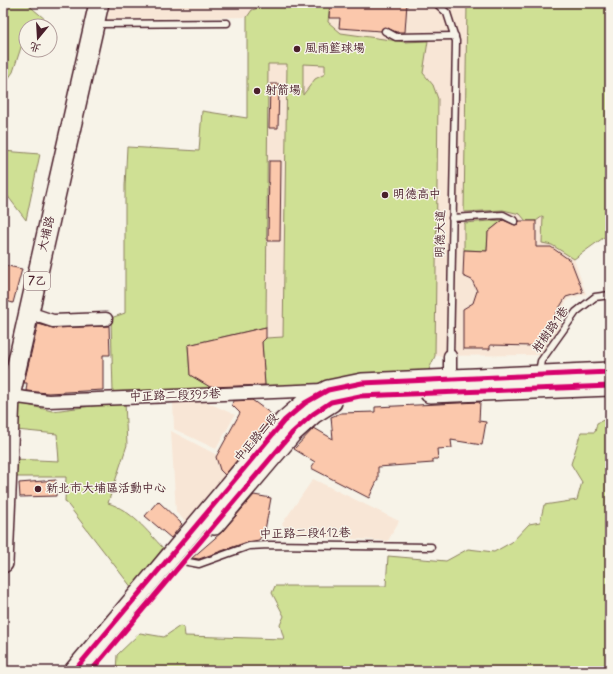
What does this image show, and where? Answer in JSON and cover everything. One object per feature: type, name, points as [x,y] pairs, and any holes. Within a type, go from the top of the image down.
[{"type":"main road","name":"大埔路","points":[[3,563],[10,396],[99,3]]},
{"type":"main road","name":"中正路二段","points":[[450,386],[538,376],[610,372]]},
{"type":"main road","name":"中正路二段","points":[[74,671],[284,421],[305,404],[362,383],[450,386],[610,386]]},
{"type":"main road","name":"中正路二段","points":[[91,671],[292,433],[330,396]]},
{"type":"street","points":[[29,313],[53,321],[106,319]]},
{"type":"street","points":[[450,356],[450,386]]},
{"type":"street","name":"中正路二段395巷","points":[[10,396],[48,401],[330,396]]},
{"type":"lane","points":[[386,31],[396,37],[455,38],[447,13],[436,3]]},
{"type":"lane","points":[[94,24],[227,23]]},
{"type":"lane","name":"明德大道","points":[[450,356],[455,38]]},
{"type":"lane","points":[[452,218],[503,215],[514,221]]},
{"type":"lane","name":"柑樹路1巷","points":[[538,376],[541,361],[576,312],[595,297],[610,295]]},
{"type":"lane","name":"中正路二段412巷","points":[[183,561],[199,564],[249,546],[262,545],[349,544],[431,547]]},
{"type":"shaded area","name":"明德高中","points":[[110,3],[467,3],[465,175],[543,216],[552,245],[574,259],[586,294],[568,299],[560,313],[561,325],[540,355],[266,357],[267,161],[247,156],[247,17],[107,20]]},
{"type":"shaded area","points":[[200,399],[235,415],[216,449],[174,429],[173,400]]},
{"type":"shaded area","points":[[171,431],[236,465],[188,524],[176,512]]},
{"type":"shaded area","points":[[313,479],[399,521],[388,541],[294,535],[282,524]]},
{"type":"green space","points":[[3,3],[26,3],[44,18],[18,18],[18,57],[13,72],[3,86]]},
{"type":"green space","points":[[273,3],[309,8],[312,3],[330,3],[328,22],[341,33],[405,42],[428,41],[423,73],[433,85],[438,99],[435,356],[426,376],[326,384],[265,386],[262,342],[266,338],[283,337],[287,64],[268,64],[266,327],[188,345],[190,375],[214,389],[113,392],[111,318],[125,313],[125,186],[127,147],[199,151],[202,111],[247,118],[247,17],[252,10]],"holes":[[[303,64],[325,65],[325,74],[315,79],[303,95]]]},
{"type":"green space","points":[[467,3],[610,3],[610,233],[574,259],[552,245],[542,243],[543,216],[536,221],[526,221],[520,214],[503,210],[464,212]]},
{"type":"green space","points":[[3,151],[40,154],[26,220],[3,190]]},
{"type":"green space","points":[[503,220],[488,232],[487,251],[464,250],[464,223]]},
{"type":"green space","points":[[15,402],[52,411],[125,402],[127,445],[108,503],[116,506],[131,516],[145,528],[163,548],[132,588],[65,501],[66,477],[12,477],[14,459],[59,461],[57,434],[16,430]]},
{"type":"green space","points":[[610,417],[610,671],[116,671],[117,655],[140,633],[164,637],[180,626],[184,628],[185,636],[284,639],[280,625],[284,616],[272,593],[275,586],[386,586],[388,556],[446,561],[468,549],[494,552],[512,542],[529,524],[540,522],[544,505],[577,500],[582,482],[571,464],[581,432],[595,432],[597,423]]},
{"type":"building","points":[[330,3],[407,3],[405,32],[396,32],[385,27],[381,31],[339,28],[340,18],[329,18]]},
{"type":"building","points":[[270,84],[279,84],[278,128],[269,128]]},
{"type":"building","points":[[269,161],[281,161],[280,241],[268,241]]},
{"type":"building","points":[[503,220],[515,225],[518,224],[519,221],[536,221],[536,247],[551,247],[571,261],[583,292],[566,297],[555,315],[546,341],[534,346],[490,345],[490,349],[463,349],[463,309],[473,303],[477,291],[472,280],[463,276],[464,250],[487,251],[488,232]]},
{"type":"building","points":[[3,265],[22,269],[13,303],[3,300]]},
{"type":"building","points":[[38,324],[53,328],[109,326],[110,355],[103,355],[103,390],[48,393],[26,391],[27,383],[24,383]]},
{"type":"building","points":[[266,327],[266,338],[262,342],[265,385],[210,387],[190,375],[188,345]]},
{"type":"building","points":[[252,400],[274,416],[259,433],[258,432],[225,475],[220,470],[216,457],[240,413],[232,405],[233,401]]},
{"type":"building","points":[[480,402],[479,421],[486,422],[482,445],[451,440],[452,448],[437,449],[438,459],[433,459],[433,463],[378,467],[378,479],[369,498],[311,468],[315,462],[294,449],[314,428],[333,439],[331,417],[341,413],[375,412],[375,407]]},
{"type":"building","name":"新北市大埔區活動中心","points":[[56,480],[56,496],[20,497],[19,483]]},
{"type":"building","points":[[254,495],[271,498],[265,530],[259,540],[247,542],[199,559],[192,558],[222,532]]},
{"type":"building","points":[[158,501],[182,524],[171,538],[145,516]]},
{"type":"cycle path","points":[[74,671],[284,421],[305,403],[328,390],[362,383],[610,372]]},
{"type":"cycle path","points":[[91,671],[292,433],[313,414],[331,402],[360,396],[610,386]]},
{"type":"place","name":"風雨籃球場","points":[[297,49]]},
{"type":"place","name":"射箭場","points":[[257,91]]},
{"type":"place","name":"明德高中","points":[[385,195]]},
{"type":"place","name":"新北市大埔區活動中心","points":[[38,489]]}]
